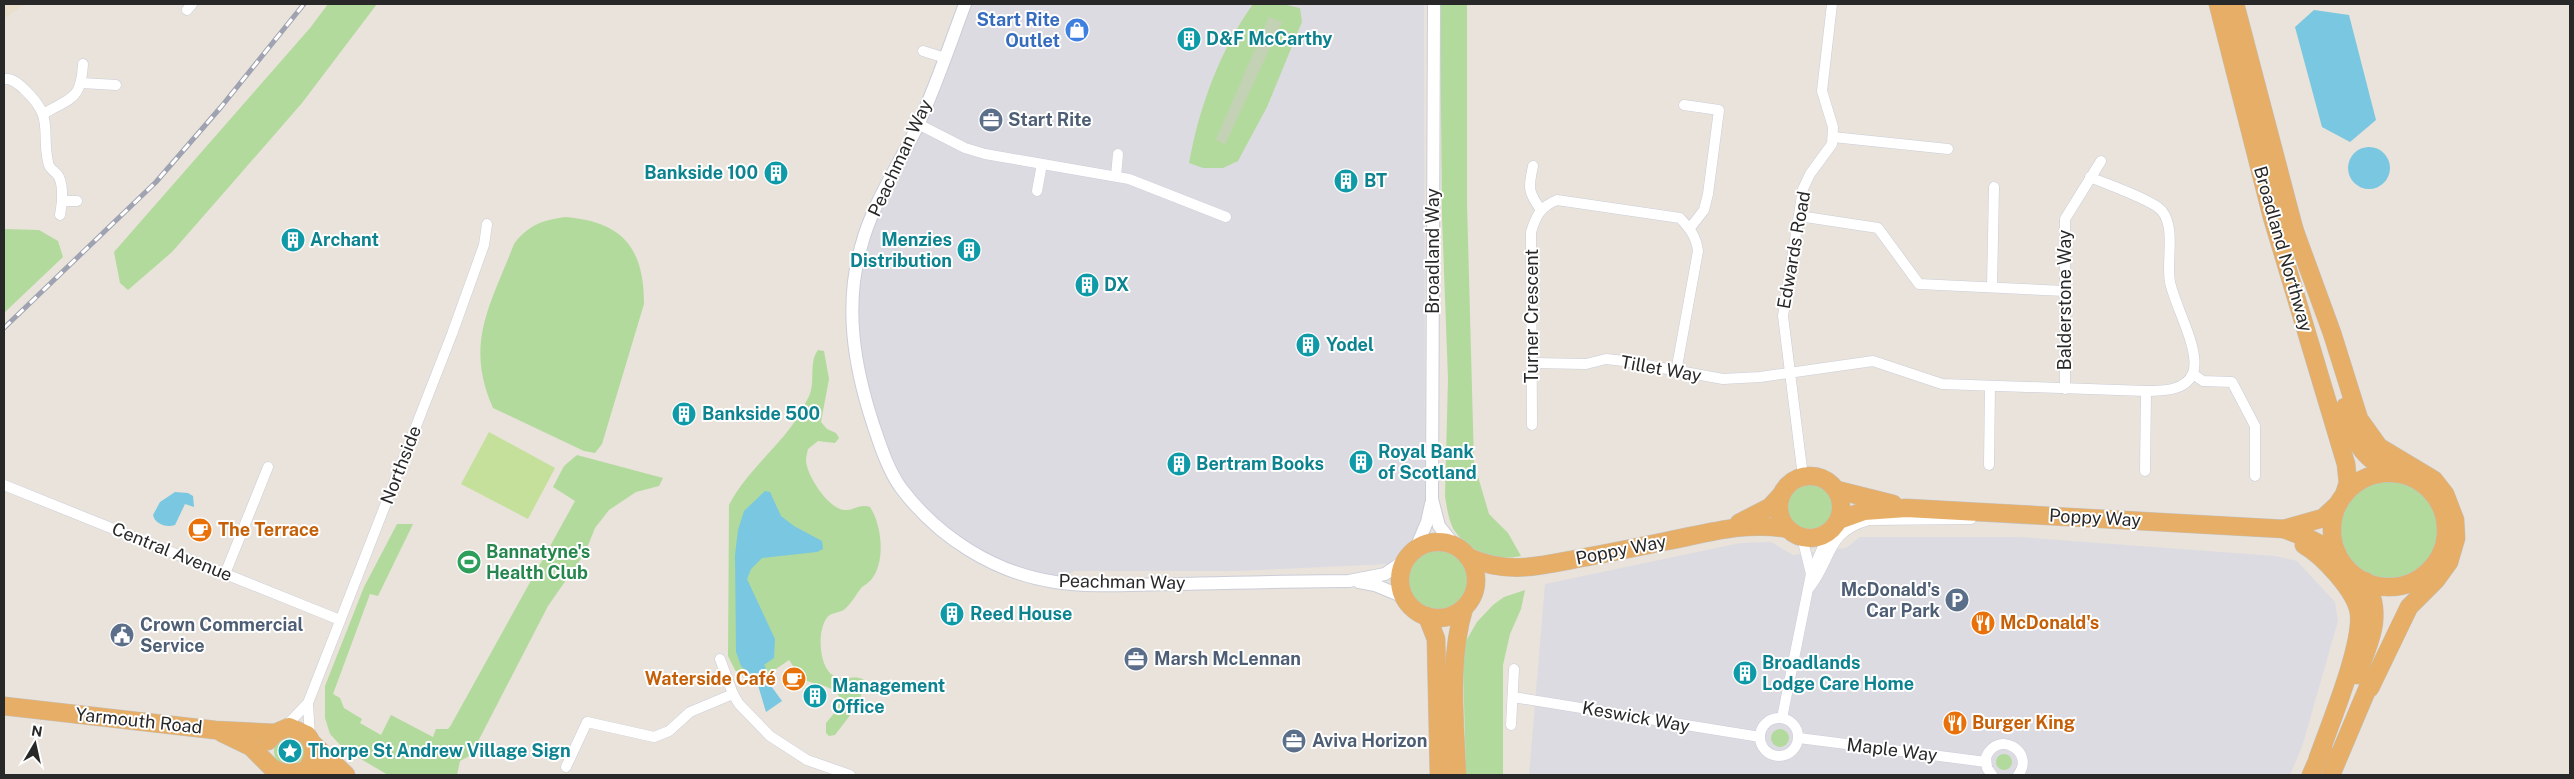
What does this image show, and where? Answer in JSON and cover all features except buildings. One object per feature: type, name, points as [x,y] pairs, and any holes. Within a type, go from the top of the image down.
[{"type":"highway","name":"Broadland Northway","points":[[2218,4],[2272,217],[2346,464],[2348,483],[2341,499]]},
{"type":"highway","name":"Broadland Northway","points":[[2235,4],[2294,229],[2353,435],[2360,449],[2373,463],[2393,473]]},
{"type":"highway","points":[[2294,229],[2329,325],[2359,419],[2379,447],[2434,480],[2445,494],[2455,520],[2456,538],[2449,562],[2436,580],[2408,606],[2331,775]]},
{"type":"highway","points":[[2370,688],[2392,617],[2400,602],[2418,579],[2431,567],[2441,552],[2446,535],[2444,517],[2438,500],[2426,486],[2410,477],[2393,473],[2367,477],[2341,499],[2332,529],[2337,553],[2344,564],[2365,581],[2382,586],[2400,585],[2418,579]]},
{"type":"highway","points":[[1803,476],[1822,478],[1837,490],[1841,500],[1842,510],[1834,527],[1811,538],[1795,533],[1779,512],[1782,494],[1794,480],[1803,476]]},
{"type":"highway","name":"Poppy Way","points":[[1837,490],[1906,508]]},
{"type":"highway","name":"Poppy Way","points":[[1729,528],[1770,507],[1782,494]]},
{"type":"highway","name":"Poppy Way","points":[[2284,529],[2323,518],[2341,499]]},
{"type":"highway","name":"Poppy Way","points":[[1834,527],[1864,511],[1906,508],[2284,529],[2310,539],[2337,553]]},
{"type":"highway","points":[[2114,519],[2164,530],[2299,542],[2310,548],[2325,562],[2356,600],[2359,626],[2349,667],[2318,758]]},
{"type":"highway","name":"Poppy Way","points":[[1468,601],[1485,582],[1512,569],[1575,559],[1729,528],[1766,525],[1795,533]]},
{"type":"highway","points":[[1457,775],[1455,654],[1458,626],[1468,601],[1476,577],[1462,552],[1437,542],[1427,543],[1416,548],[1404,561],[1399,580],[1404,598],[1413,609],[1427,616],[1446,617],[1468,601]]},
{"type":"highway","name":"Poppy Way","points":[[1462,552],[1486,565],[1512,569]]},
{"type":"highway","points":[[2311,775],[2357,674],[2372,633],[2376,614],[2374,602],[2365,581]]},
{"type":"highway","points":[[1427,616],[1436,639],[1439,775]]},
{"type":"highway","name":"Yarmouth Road","points":[[4,706],[214,730],[279,730],[296,728],[345,775]]},
{"type":"highway","name":"Yarmouth Road","points":[[214,730],[251,748],[271,769],[283,773],[345,775]]},
{"type":"highway","points":[[271,769],[266,746],[279,730]]},
{"type":"highway","points":[[298,774],[313,759],[311,741]]},
{"type":"street","name":"Peachman Way","points":[[965,4],[918,124],[881,198],[860,248],[853,286],[851,320],[859,370],[882,449],[900,487],[950,538],[979,557],[1016,573],[1055,582],[1124,585],[1349,581],[1375,585],[1404,598]]},
{"type":"street","name":"Broadland Way","points":[[1416,548],[1427,522],[1432,499],[1434,4]]},
{"type":"street","points":[[1832,4],[1822,91],[1833,127],[1833,137],[1948,149]]},
{"type":"street","points":[[923,51],[945,58]]},
{"type":"street","points":[[43,114],[77,94],[82,83],[84,64]]},
{"type":"street","points":[[4,79],[14,81],[23,88],[35,100],[43,114],[47,127],[48,162],[50,169],[58,176],[62,201],[60,215]]},
{"type":"street","points":[[82,83],[116,85]]},
{"type":"street","points":[[1684,105],[1719,110],[1708,194],[1704,210],[1690,228]]},
{"type":"street","points":[[918,124],[965,148],[984,154],[1116,176],[1146,184],[1226,217]]},
{"type":"street","name":"Edwards Road","points":[[1803,476],[1788,372],[1783,316],[1803,189],[1810,174],[1832,144],[1833,137]]},
{"type":"street","points":[[1116,176],[1118,154]]},
{"type":"street","name":"Balderstone Way","points":[[2065,389],[2065,219],[2101,161]]},
{"type":"street","points":[[1037,191],[1042,164]]},
{"type":"street","points":[[1533,166],[1529,183],[1530,194],[1541,210],[1544,205],[1557,200],[1680,218],[1690,228],[1696,237],[1698,251],[1676,372]]},
{"type":"street","points":[[2090,177],[2150,202],[2162,210],[2168,221],[2170,281],[2192,346],[2192,374],[2203,381],[2232,382],[2255,426],[2256,476]]},
{"type":"street","points":[[1992,287],[1994,187]]},
{"type":"street","points":[[62,201],[77,201]]},
{"type":"street","name":"Turner Crescent","points":[[1532,425],[1531,232],[1541,210]]},
{"type":"street","points":[[1798,216],[1878,228],[1919,284],[2065,291]]},
{"type":"street","name":"Northside","points":[[311,741],[308,703],[452,334],[484,244],[487,224]]},
{"type":"street","name":"Tillet Way","points":[[1533,363],[1586,364],[1606,360],[1723,379],[1872,361],[1942,384],[2146,391],[2169,390],[2184,384],[2192,374]]},
{"type":"street","points":[[1990,386],[1990,464]]},
{"type":"street","points":[[2145,471],[2146,391]]},
{"type":"street","points":[[225,574],[268,467]]},
{"type":"street","name":"Central Avenue","points":[[4,484],[340,620]]},
{"type":"street","name":"Broadland Way","points":[[1432,499],[1439,526],[1462,552]]},
{"type":"street","points":[[1810,588],[1819,575],[1832,544],[1842,532],[1856,524],[1869,520],[1959,520],[2027,515]]},
{"type":"street","points":[[1782,718],[1812,574],[1834,527]]},
{"type":"street","points":[[1795,533],[1812,574]]},
{"type":"street","name":"Peachman Way","points":[[1349,581],[1385,574],[1404,561]]},
{"type":"street","points":[[720,659],[733,694],[753,720],[782,745],[807,760],[850,775]]},
{"type":"street","points":[[1512,725],[1514,669]]},
{"type":"street","points":[[566,767],[587,722],[654,737],[669,731],[690,712],[733,694]]},
{"type":"street","name":"Keswick Way","points":[[1513,697],[1760,737]]},
{"type":"street","name":"Northside","points":[[279,730],[308,703]]},
{"type":"street","points":[[1782,718],[1795,726],[1799,738],[1794,750],[1783,757],[1776,757],[1764,750],[1760,737],[1768,722],[1782,718]]},
{"type":"street","name":"Maple Way","points":[[1799,738],[1986,762]]},
{"type":"street","points":[[1992,775],[1986,762],[1988,752],[1995,746],[2010,744],[2016,747],[2023,757],[2022,769],[2018,775]]},
{"type":"shaded area","points":[[4,4],[25,4],[4,19]]},
{"type":"shaded area","points":[[965,4],[1424,4],[1425,500],[1420,525],[1413,538],[1389,564],[1237,571],[1074,571],[1055,582],[979,557],[924,512],[882,449],[853,341],[860,248]]},
{"type":"shaded area","points":[[1860,537],[2020,537],[2275,556],[2297,561],[2335,602],[2338,621],[2302,747],[2290,775],[1529,775],[1545,584],[1740,543],[1771,542],[1793,555],[1846,548]]},
{"type":"green space","points":[[328,4],[377,4],[302,103],[228,188],[172,252],[128,290],[120,283],[114,252],[310,28]]},
{"type":"green space","points":[[1253,4],[1283,4],[1300,8],[1302,22],[1267,107],[1238,161],[1223,168],[1203,168],[1189,163],[1205,100],[1230,40]]},
{"type":"green space","points":[[1440,4],[1467,4],[1467,203],[1474,463],[1489,514],[1508,533],[1521,556],[1504,557],[1486,554],[1463,541],[1452,526],[1445,496],[1448,379],[1442,217]]},
{"type":"green space","points":[[1269,17],[1282,22],[1225,145],[1216,139]]},
{"type":"green space","points":[[566,217],[602,225],[626,241],[640,267],[643,284],[644,304],[602,444],[595,453],[584,451],[493,408],[485,385],[481,363],[481,343],[484,324],[514,244],[525,232],[537,224]]},
{"type":"green space","points":[[4,229],[39,230],[58,241],[63,257],[4,313]]},
{"type":"green space","points":[[818,350],[824,351],[829,379],[821,422],[827,429],[836,433],[839,438],[835,443],[818,441],[808,449],[807,467],[821,492],[840,509],[847,510],[861,506],[870,507],[880,533],[881,544],[879,564],[871,580],[862,587],[845,609],[830,615],[823,625],[821,650],[825,666],[829,672],[838,678],[860,678],[864,680],[861,695],[854,709],[835,735],[829,736],[826,733],[826,723],[836,711],[841,699],[838,694],[826,687],[804,679],[789,660],[753,685],[735,670],[728,656],[729,505],[746,479],[786,433],[803,408],[810,394],[815,354]]},
{"type":"green space","points":[[489,432],[555,468],[528,519],[461,484]]},
{"type":"green space","points":[[577,455],[663,478],[659,486],[636,492],[609,510],[595,528],[585,553],[548,606],[471,755],[460,761],[457,775],[388,775],[344,749],[330,734],[325,718],[325,686],[364,587],[397,524],[413,524],[378,596],[370,594],[333,694],[340,698],[344,708],[362,719],[360,723],[381,735],[391,715],[433,737],[436,729],[448,729],[451,725],[575,501],[553,487],[564,466]]},
{"type":"green space","points":[[2389,480],[2408,484],[2424,494],[2434,510],[2438,529],[2434,548],[2424,564],[2408,574],[2389,578],[2370,574],[2354,564],[2344,548],[2340,529],[2344,510],[2354,494],[2370,484]]},
{"type":"green space","points":[[1810,483],[1823,487],[1829,493],[1833,506],[1829,519],[1823,525],[1810,529],[1797,525],[1791,519],[1787,506],[1791,493],[1797,487]]},
{"type":"green space","points":[[1438,551],[1449,553],[1462,564],[1467,580],[1465,591],[1454,604],[1438,609],[1427,607],[1414,596],[1409,580],[1411,569],[1422,556]]},
{"type":"green space","points":[[1525,590],[1521,609],[1510,634],[1503,665],[1503,775],[1466,775],[1463,668],[1466,641],[1477,622],[1493,605],[1504,597]]},
{"type":"green space","points":[[1776,729],[1784,729],[1789,734],[1787,745],[1776,747],[1771,742],[1771,734]]},
{"type":"green space","points":[[290,735],[301,740],[306,751],[301,762],[290,767],[279,762],[274,751],[279,740]]},
{"type":"green space","points":[[2001,754],[2007,754],[2012,759],[2010,768],[2001,770],[1996,765],[1996,759]]},
{"type":"water","points":[[2314,10],[2349,15],[2376,120],[2350,142],[2322,127],[2295,27]]},
{"type":"water","points":[[2365,147],[2373,147],[2384,153],[2390,168],[2384,183],[2373,189],[2365,189],[2354,183],[2348,172],[2348,164],[2354,153]]},
{"type":"water","points":[[765,491],[770,492],[781,516],[794,526],[822,541],[823,549],[817,552],[762,558],[751,569],[747,579],[775,639],[774,658],[764,665],[766,668],[761,672],[782,701],[766,712],[757,682],[741,666],[736,652],[735,555],[738,530],[744,511]]},
{"type":"water","points":[[175,492],[188,493],[193,496],[194,507],[185,504],[175,525],[161,524],[156,521],[153,515],[160,502]]},
{"type":"railway","points":[[4,328],[156,182],[221,107],[304,4]]},
{"type":"place","name":"Start Rite Outlet","points":[[1077,30]]},
{"type":"place","name":"D&F McCarthy","points":[[1189,39]]},
{"type":"place","name":"Start Rite","points":[[991,120]]},
{"type":"place","name":"Bankside 100","points":[[776,173]]},
{"type":"place","name":"BT","points":[[1346,181]]},
{"type":"place","name":"Archant","points":[[293,240]]},
{"type":"place","name":"Menzies Distribution","points":[[969,250]]},
{"type":"place","name":"DX","points":[[1087,285]]},
{"type":"place","name":"Yodel","points":[[1308,345]]},
{"type":"place","name":"Bankside 500","points":[[684,414]]},
{"type":"place","name":"Royal Bank of Scotland","points":[[1361,462]]},
{"type":"place","name":"Bertram Books","points":[[1179,464]]},
{"type":"place","name":"The Terrace","points":[[200,530]]},
{"type":"place","name":"Bannatyne's Health Club","points":[[469,562]]},
{"type":"place","name":"McDonald's Car Park","points":[[1957,600]]},
{"type":"place","name":"Reed House","points":[[952,614]]},
{"type":"place","name":"McDonald's","points":[[1983,623]]},
{"type":"place","name":"Crown Commercial Service","points":[[122,635]]},
{"type":"place","name":"Marsh McLennan","points":[[1136,659]]},
{"type":"place","name":"Broadlands Lodge Care Home","points":[[1745,673]]},
{"type":"place","name":"Waterside Café","points":[[794,679]]},
{"type":"place","name":"Management Office","points":[[815,696]]},
{"type":"place","name":"Burger King","points":[[1955,723]]},
{"type":"place","name":"Aviva Horizon","points":[[1294,741]]},
{"type":"place","name":"Thorpe St Andrew Village Sign","points":[[290,751]]}]
